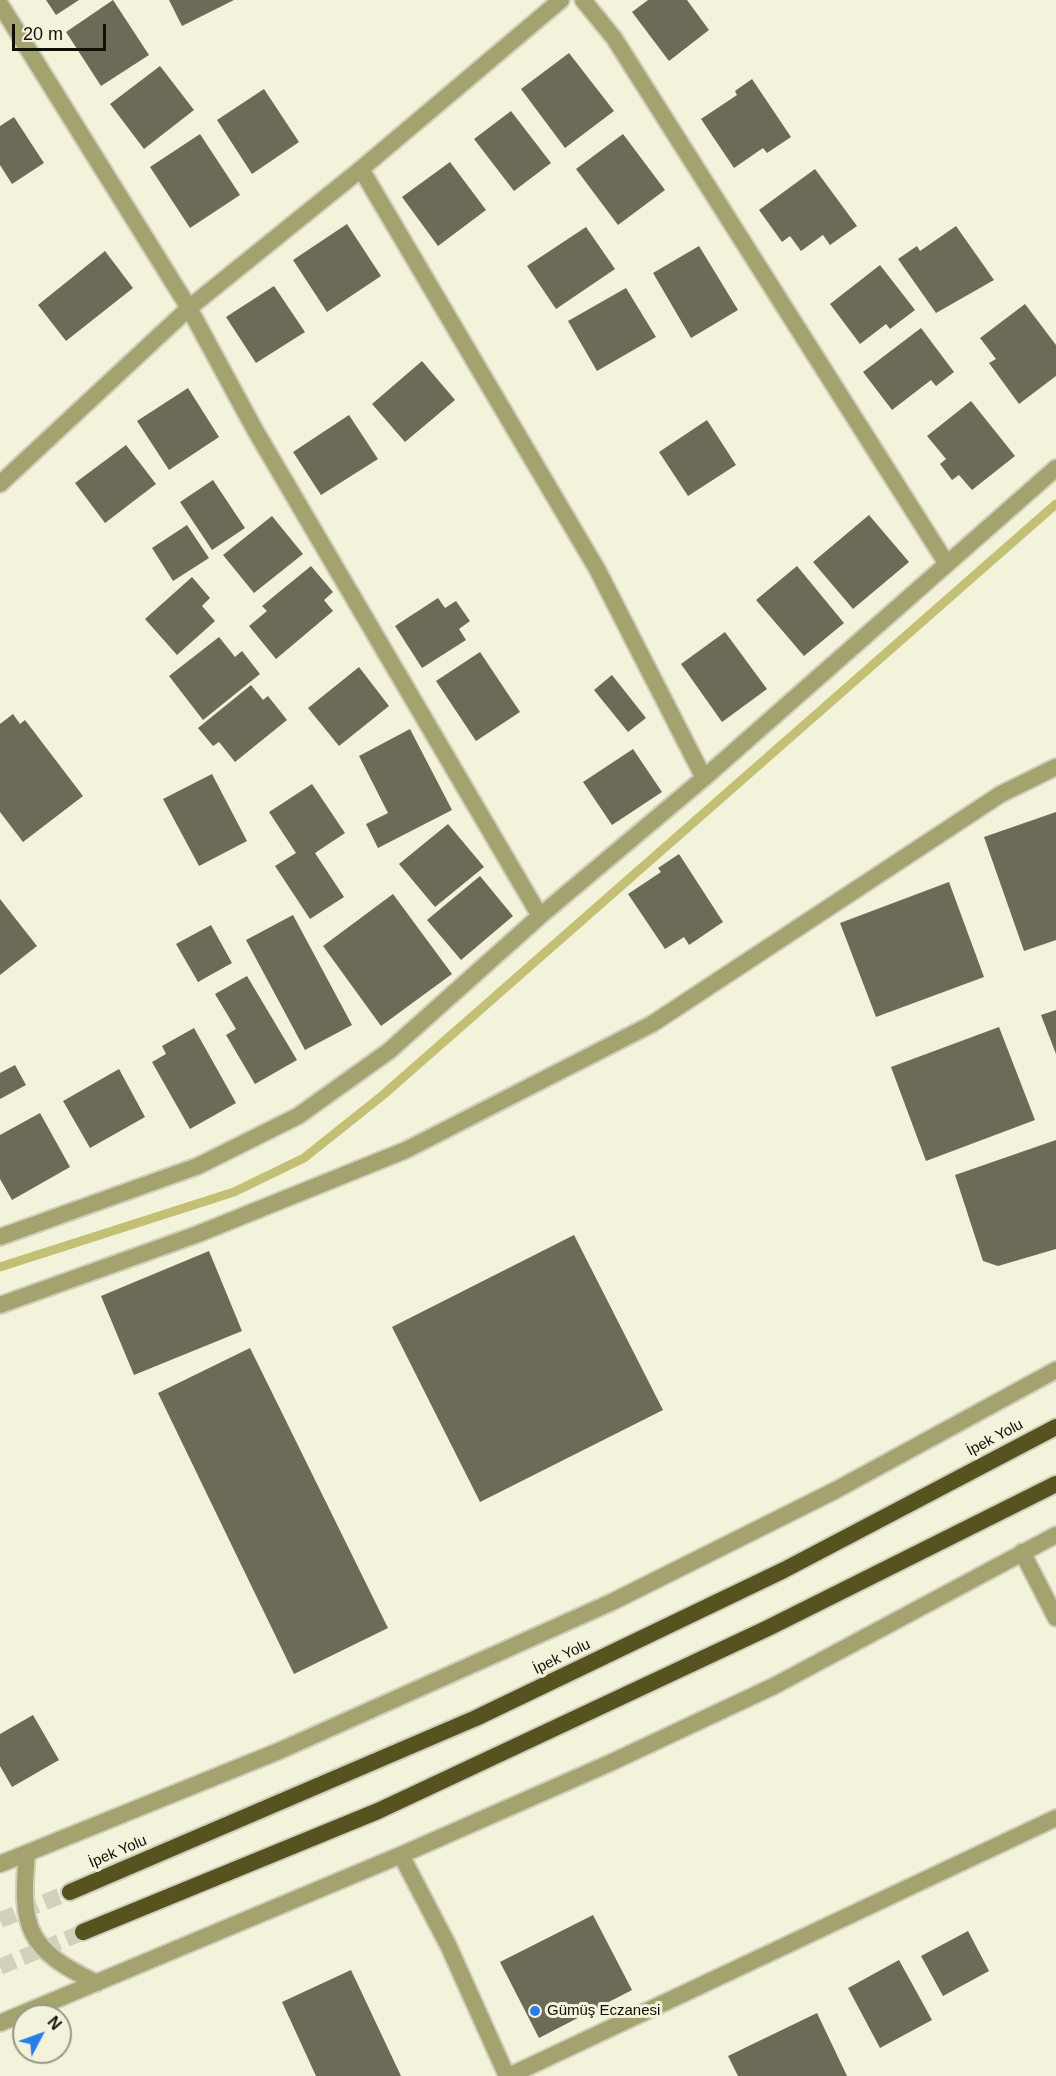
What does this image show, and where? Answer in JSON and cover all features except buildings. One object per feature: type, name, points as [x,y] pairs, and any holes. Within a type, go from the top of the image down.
[{"type":"highway","name":"İpek Yolu","points":[[70,1892],[476,1718],[784,1570],[1056,1426]]},
{"type":"highway","points":[[83,1932],[378,1811],[768,1628],[1056,1484]]},
{"type":"street","points":[[0,484],[189,308],[361,170],[561,0]]},
{"type":"street","points":[[583,0],[614,38],[947,564]]},
{"type":"street","points":[[0,4],[189,308],[255,430],[540,916]]},
{"type":"street","points":[[361,170],[597,569],[704,778]]},
{"type":"street","points":[[0,1237],[198,1166],[298,1116],[389,1051],[540,916],[704,778],[1056,468]]},
{"type":"street","points":[[0,1305],[198,1234],[406,1150],[652,1024],[1001,794],[1056,767]]},
{"type":"street","points":[[0,1863],[279,1751],[612,1602],[836,1490],[1056,1370]]},
{"type":"street","points":[[0,2023],[401,1855],[610,1763],[774,1686],[1056,1534]]},
{"type":"street","points":[[1022,1552],[1056,1618]]},
{"type":"street","points":[[401,1855],[448,1945],[508,2076],[1056,1818]]},
{"type":"street","points":[[27,1854],[23,1897],[32,1934],[45,1950],[68,1969],[98,1983]]},
{"type":"waterway","points":[[0,1267],[234,1192],[304,1158],[383,1095],[1056,504]]},
{"type":"tunnel","points":[[0,1920],[70,1892]]},
{"type":"tunnel","points":[[0,1967],[83,1932]]},
{"type":"place","name":"Gümüş Eczanesi","points":[[535,2011]]}]
